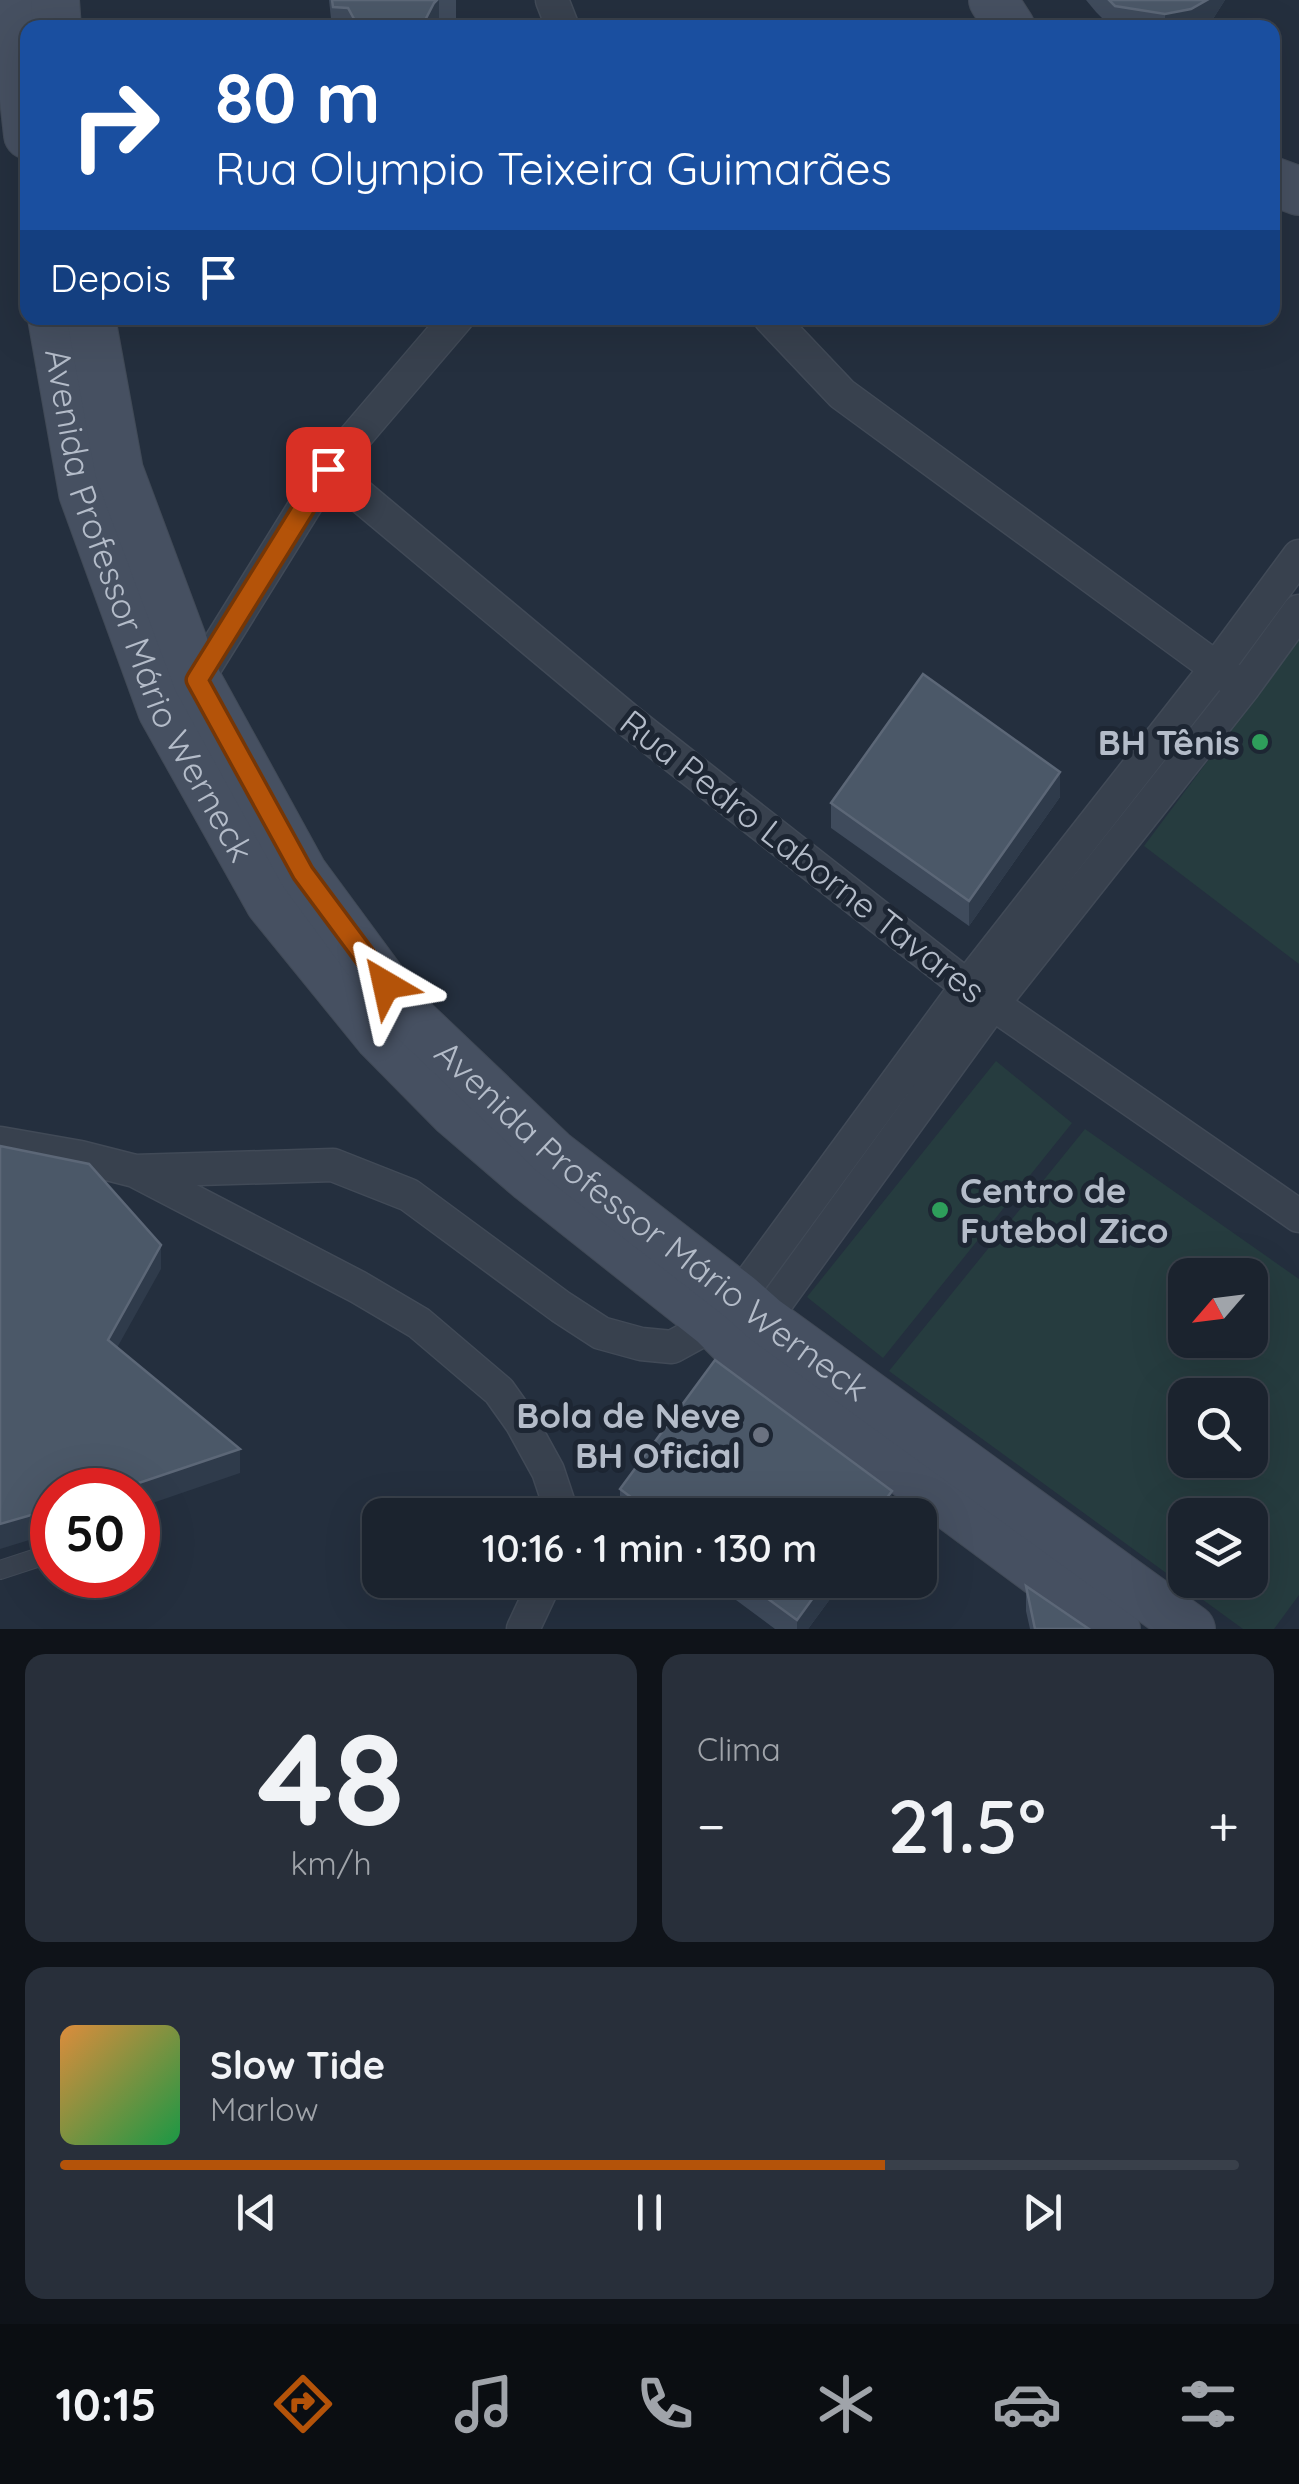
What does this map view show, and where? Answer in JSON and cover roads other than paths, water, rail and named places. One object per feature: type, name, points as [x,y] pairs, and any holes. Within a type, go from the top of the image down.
[{"type":"main road","points":[[15,0],[20,52]]},
{"type":"main road","name":"Avenida Professor Mário Werneck","points":[[53,325],[83,493],[180,695],[406,1013],[740,1323],[1116,1629]]},
{"type":"main road","name":"Avenida Professor Mário Werneck","points":[[93,325],[119,471],[180,695]]},
{"type":"main road","name":"Avenida Professor Mário Werneck","points":[[740,1323],[1191,1629]]},
{"type":"street","points":[[0,0],[15,0]]},
{"type":"street","points":[[180,695],[328,469],[451,325]]},
{"type":"street","points":[[777,325],[842,394],[1243,688]]},
{"type":"street","name":"Rua Pedro Laborne Tavares","points":[[328,469],[628,720],[980,995],[1299,1216]]},
{"type":"street","points":[[135,1171],[333,1165],[408,1195],[602,1333],[641,1344],[672,1347],[740,1323],[1299,556]]},
{"type":"street","points":[[980,995],[1243,688],[1299,611]]},
{"type":"street","points":[[0,1143],[135,1171],[419,1323],[499,1391],[548,1471],[557,1498]]},
{"type":"street","points":[[523,1629],[538,1598]]},
{"type":"lane","points":[[0,1570],[30,1560]]},
{"type":"place","name":"BH Tênis","points":[[1260,742]]},
{"type":"place","name":"Centro de Futebol Zico","points":[[940,1210]]},
{"type":"place","name":"Bola de Neve BH Oficial","points":[[761,1435]]}]
